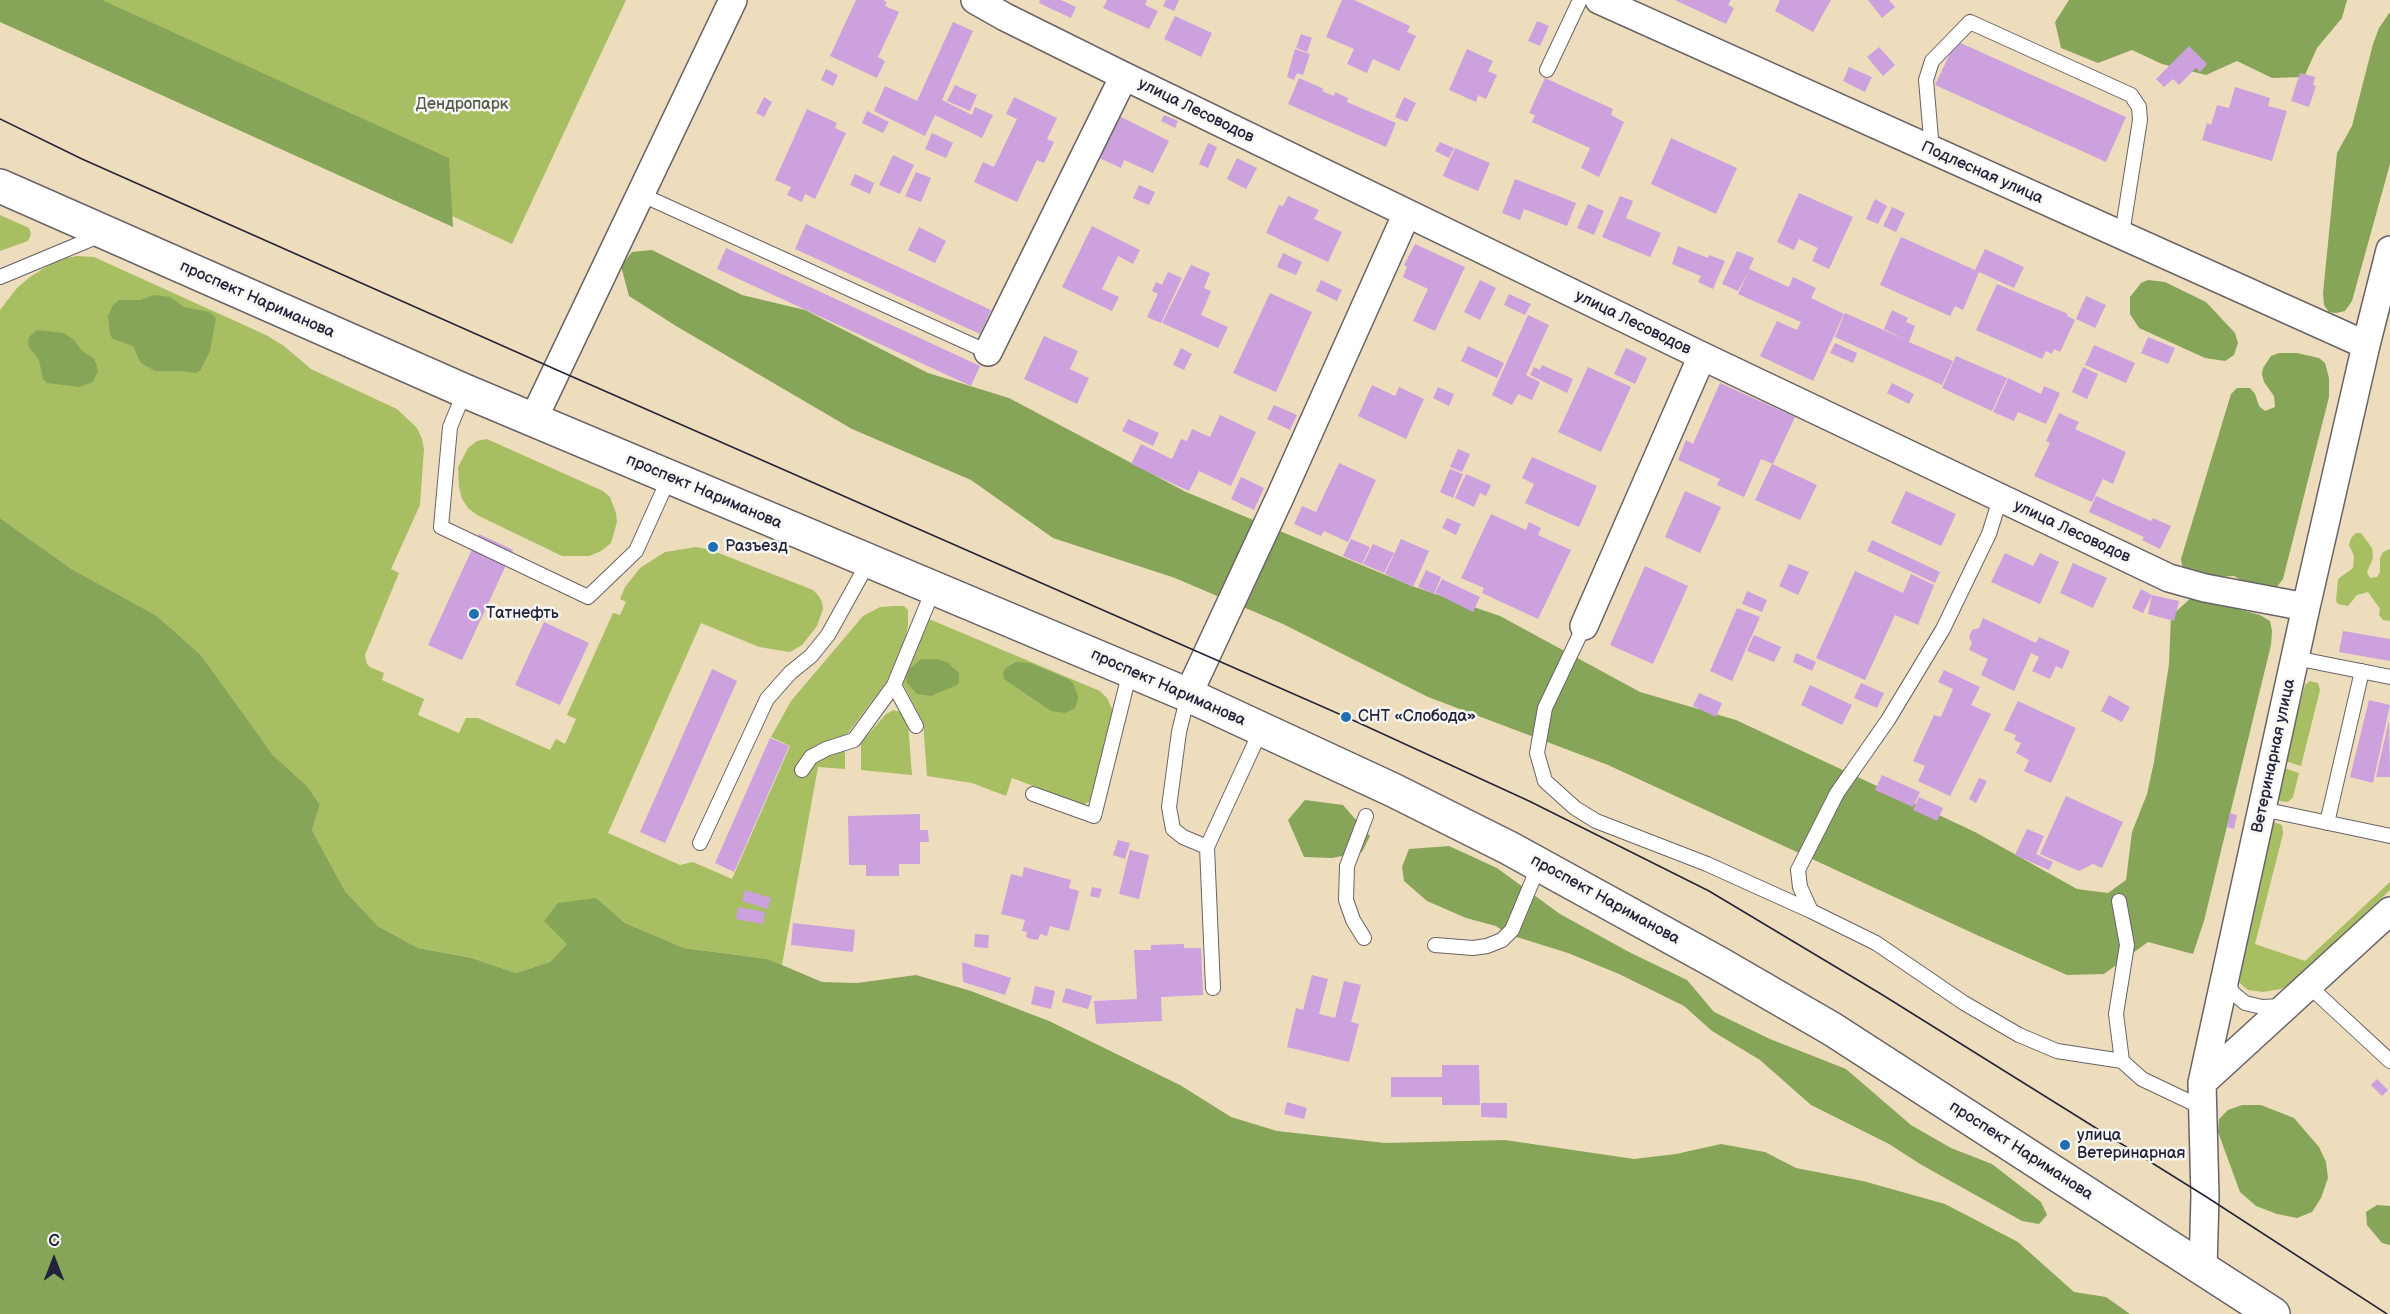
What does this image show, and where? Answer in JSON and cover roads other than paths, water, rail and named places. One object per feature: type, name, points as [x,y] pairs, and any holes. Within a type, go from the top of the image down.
[{"type":"main road","name":"проспект Нариманова","points":[[0,186],[465,391],[1188,695],[1393,790],[1540,863],[1832,1029],[2273,1314]]},
{"type":"street","points":[[533,420],[733,0]]},
{"type":"street","name":"улица Лесоводов","points":[[975,0],[1124,76],[1702,356],[2169,578],[2205,588],[2306,607]]},
{"type":"street","name":"Подлесная улица","points":[[1599,0],[2366,345]]},
{"type":"street","points":[[988,352],[1124,76]]},
{"type":"street","points":[[1188,695],[1280,497],[1407,213]]},
{"type":"street","name":"Ветеринарная улица","points":[[2203,1269],[2205,1196],[2203,1096],[2226,973],[2306,607],[2390,250]]},
{"type":"street","points":[[1584,627],[1702,356]]},
{"type":"street","points":[[2203,1096],[2286,1006],[2388,916]]},
{"type":"lane","points":[[1548,70],[1580,0]]},
{"type":"lane","points":[[1932,150],[1926,80],[1932,61],[1970,22],[2131,95],[2139,107],[2140,120],[2122,234]]},
{"type":"lane","points":[[640,194],[988,352]]},
{"type":"lane","points":[[0,277],[105,233]]},
{"type":"lane","points":[[465,391],[450,427],[441,527],[588,597],[636,551],[669,478]]},
{"type":"lane","points":[[1811,911],[1800,887],[1798,870],[1837,793],[1888,720],[1944,629],[1989,534],[2000,499]]},
{"type":"lane","points":[[700,843],[767,699],[790,673],[811,656],[828,635],[869,561]]},
{"type":"lane","points":[[802,770],[811,757],[854,740],[894,685],[934,588]]},
{"type":"lane","points":[[1584,627],[1545,708],[1537,753],[1545,781],[1575,808],[1596,821],[1707,864],[1876,943],[1964,1003],[2019,1035],[2057,1051],[2122,1061],[2142,1079],[2203,1096]]},
{"type":"lane","points":[[2295,658],[2390,677]]},
{"type":"lane","points":[[1033,794],[1094,816],[1130,671]]},
{"type":"lane","points":[[2326,823],[2362,671]]},
{"type":"lane","points":[[894,685],[916,726]]},
{"type":"lane","points":[[1188,695],[1179,732],[1169,807],[1173,829],[1183,837],[1207,846]]},
{"type":"lane","points":[[1213,988],[1207,846],[1262,730]]},
{"type":"lane","points":[[2262,809],[2390,837]]},
{"type":"lane","points":[[1364,938],[1353,920],[1346,900],[1347,866],[1366,816]]},
{"type":"lane","points":[[1435,945],[1473,948],[1502,940],[1512,930],[1540,863]]},
{"type":"lane","points":[[2119,901],[2127,945],[2116,1014],[2122,1061]]},
{"type":"lane","points":[[2226,973],[2232,992],[2245,1003],[2262,1007],[2286,1006]]},
{"type":"lane","points":[[2309,986],[2390,1061]]},
{"type":"tram line","points":[[0,119],[82,159],[1346,717],[1529,801],[1709,891],[1881,994],[2205,1196],[2387,1314]]},
{"type":"place","name":"Разъезд","points":[[713,547]]},
{"type":"place","name":"Татнефть","points":[[474,614]]},
{"type":"place","name":"СНТ «Слобода»","points":[[1346,717]]},
{"type":"place","name":"улица Ветеринарная","points":[[2065,1145]]},
{"type":"park label","name":"Дендропарк","points":[[462,105]]}]
